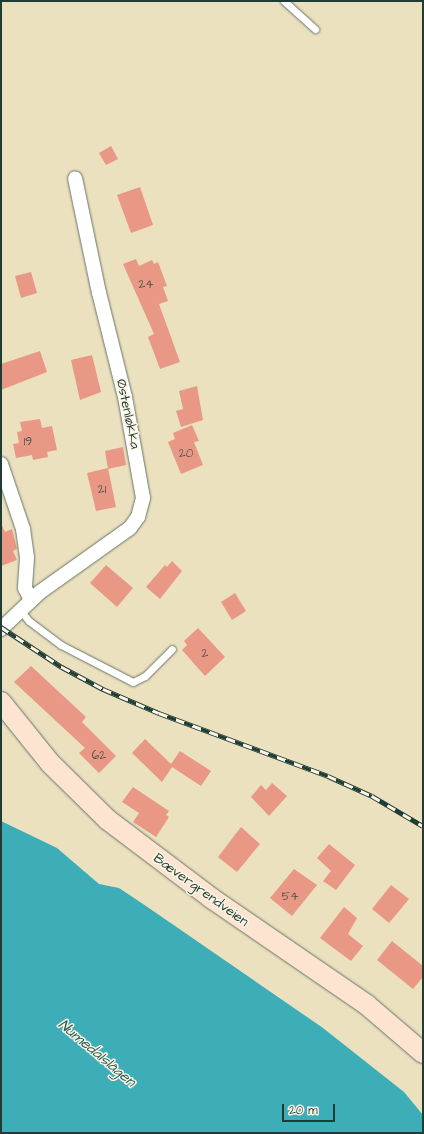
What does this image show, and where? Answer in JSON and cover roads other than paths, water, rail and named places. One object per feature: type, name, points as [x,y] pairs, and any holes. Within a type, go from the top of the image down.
[{"type":"main road","name":"Bævergrendveien","points":[[1,702],[50,763],[108,820],[216,902],[367,1005],[423,1053]]},
{"type":"street","name":"Østenløkka","points":[[1,629],[31,600],[130,528],[138,517],[143,498],[126,397],[99,293],[75,178]]},
{"type":"street","points":[[1,464],[23,529],[26,558],[25,588],[26,595],[31,600]]},
{"type":"lane","points":[[284,1],[315,30]]},
{"type":"lane","points":[[20,610],[29,621],[61,645],[133,682],[145,676],[172,649]]},
{"type":"water","name":"Numedalslågen","points":[[1,821],[57,848],[99,884],[119,888],[323,1028],[404,1092],[423,1115],[423,1133],[1,1133]]},
{"type":"railway","points":[[1,627],[62,667],[103,689],[159,713],[328,776],[372,796],[423,826]]}]
